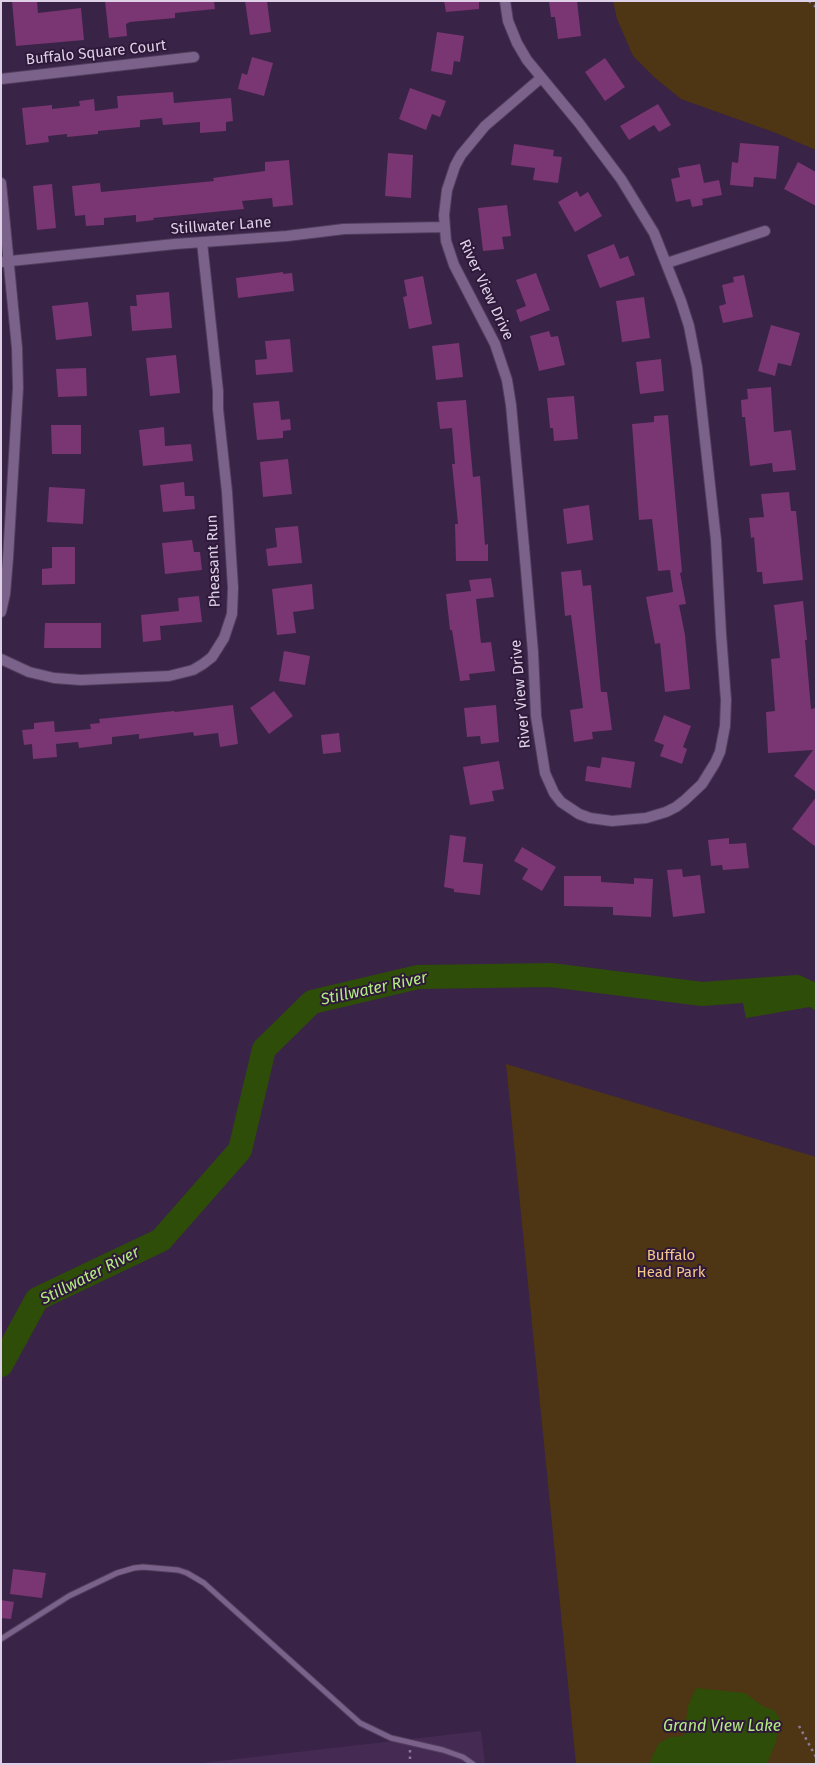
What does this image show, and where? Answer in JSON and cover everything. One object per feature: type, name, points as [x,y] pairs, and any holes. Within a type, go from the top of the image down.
[{"type":"street","name":"River View Drive","points":[[505,1],[508,21],[526,60],[579,123],[621,179],[642,213],[667,263],[688,326],[698,376],[716,540],[726,700],[725,726],[715,763],[702,784],[685,800],[666,812],[646,818],[623,821],[601,820],[579,814],[561,802],[554,793],[545,774],[536,716],[533,652],[524,547],[507,380],[495,344],[454,265],[446,241],[444,227],[447,190],[461,154],[485,126],[541,78]]},
{"type":"street","name":"Buffalo Square Court","points":[[1,78],[194,57]]},
{"type":"street","points":[[1,183],[5,262],[17,348],[18,388],[5,594],[1,612]]},
{"type":"street","name":"Stillwater Lane","points":[[5,262],[344,229],[444,227]]},
{"type":"street","points":[[667,263],[765,231]]},
{"type":"street","name":"Pheasant Run","points":[[1,659],[28,672],[54,678],[81,680],[169,676],[187,672],[203,664],[215,652],[224,638],[232,614],[232,578],[218,391],[202,242]]},
{"type":"lane","points":[[1,1639],[69,1596],[117,1573],[143,1567],[178,1570],[204,1583],[360,1723],[391,1738],[443,1750],[463,1757],[473,1764]]},
{"type":"path","points":[[809,1],[816,7]]},
{"type":"path","points":[[799,1726],[816,1757]]},
{"type":"path","points":[[409,1743],[410,1764]]},
{"type":"shaded area","points":[[481,1731],[485,1764],[193,1764]]},
{"type":"green space","points":[[613,1],[816,1],[816,150],[776,133],[681,99],[654,77],[633,56],[617,19]]},
{"type":"green space","name":"Buffalo Head Park","points":[[506,1064],[816,1157],[816,1764],[576,1764]]},
{"type":"water","points":[[788,979],[816,982],[816,1011],[810,1007],[746,1018],[739,983]]},
{"type":"water","name":"Grand View Lake","points":[[696,1688],[745,1693],[764,1707],[774,1710],[780,1719],[776,1742],[767,1764],[650,1764],[659,1743],[670,1737],[684,1736],[688,1706]]},
{"type":"building","points":[[12,1],[37,1],[38,13],[81,8],[84,40],[16,46]]},
{"type":"building","points":[[105,1],[214,1],[215,9],[175,13],[175,18],[130,22],[126,24],[127,36],[109,38]]},
{"type":"building","points":[[245,1],[267,1],[271,32],[250,35]]},
{"type":"building","points":[[444,1],[479,1],[479,9],[446,12]]},
{"type":"building","points":[[549,1],[577,1],[581,36],[558,39],[555,17],[551,17]]},
{"type":"building","points":[[437,32],[464,36],[460,62],[454,61],[452,75],[431,71]]},
{"type":"building","points":[[252,57],[273,63],[264,96],[238,89],[242,73],[247,75]]},
{"type":"building","points":[[605,58],[625,87],[605,101],[585,72]]},
{"type":"building","points":[[410,88],[446,101],[440,117],[432,114],[426,130],[399,119]]},
{"type":"building","points":[[173,92],[174,103],[231,98],[233,121],[226,122],[226,131],[200,133],[200,122],[163,125],[162,118],[140,120],[140,127],[98,131],[98,134],[67,137],[67,134],[48,136],[49,142],[26,145],[22,108],[52,105],[52,109],[80,106],[79,101],[94,99],[95,111],[118,108],[117,96]]},
{"type":"building","points":[[658,104],[671,125],[659,132],[654,125],[629,140],[620,126]]},
{"type":"building","points":[[740,143],[779,146],[776,179],[754,177],[753,187],[730,185],[732,162],[738,163]]},
{"type":"building","points":[[514,144],[554,150],[553,156],[562,157],[558,183],[533,180],[535,168],[511,165]]},
{"type":"building","points":[[388,153],[413,155],[411,198],[385,196]]},
{"type":"building","points":[[289,160],[293,205],[273,207],[272,198],[242,201],[244,209],[153,218],[154,220],[136,222],[136,215],[104,218],[104,225],[86,226],[85,215],[75,216],[72,186],[100,183],[101,192],[214,181],[213,178],[265,171],[265,162]]},
{"type":"building","points":[[798,162],[816,172],[816,206],[784,189]]},
{"type":"building","points":[[700,164],[704,183],[719,180],[722,195],[702,199],[703,205],[692,207],[690,199],[676,202],[671,179],[680,177],[678,168]]},
{"type":"building","points":[[52,184],[56,228],[37,230],[33,186]]},
{"type":"building","points":[[577,191],[580,197],[588,192],[602,216],[575,232],[558,202]]},
{"type":"building","points":[[507,205],[511,236],[502,237],[504,249],[483,251],[478,208]]},
{"type":"building","points":[[614,244],[620,259],[628,256],[635,275],[600,288],[587,255]]},
{"type":"building","points":[[283,272],[283,274],[292,273],[294,291],[238,298],[236,278]]},
{"type":"building","points":[[536,273],[550,310],[520,322],[516,310],[526,306],[516,280]]},
{"type":"building","points":[[744,275],[753,317],[723,323],[719,306],[726,304],[722,285],[734,282],[733,277]]},
{"type":"building","points":[[423,276],[432,324],[409,329],[403,297],[407,296],[404,280]]},
{"type":"building","points":[[169,292],[172,328],[132,331],[130,306],[137,306],[136,295]]},
{"type":"building","points":[[644,297],[650,338],[622,342],[616,301]]},
{"type":"building","points":[[88,302],[92,336],[56,340],[52,306]]},
{"type":"building","points":[[771,325],[800,333],[791,366],[778,363],[775,376],[758,371]]},
{"type":"building","points":[[549,331],[551,337],[558,336],[565,365],[539,371],[530,336]]},
{"type":"building","points":[[290,339],[293,372],[256,375],[255,360],[267,359],[265,341]]},
{"type":"building","points":[[459,343],[463,377],[436,380],[432,346]]},
{"type":"building","points":[[176,355],[180,393],[150,396],[146,358]]},
{"type":"building","points":[[661,359],[664,391],[640,394],[636,362]]},
{"type":"building","points":[[86,368],[87,396],[58,397],[56,369]]},
{"type":"building","points":[[771,387],[774,432],[791,430],[796,470],[773,472],[772,463],[750,466],[745,417],[742,417],[741,400],[748,399],[747,389]]},
{"type":"building","points":[[574,396],[578,439],[554,441],[553,428],[550,428],[547,398]]},
{"type":"building","points":[[466,400],[473,477],[480,476],[485,545],[488,544],[488,561],[456,561],[455,524],[458,524],[452,464],[455,464],[452,428],[440,429],[437,402]]},
{"type":"building","points":[[279,401],[281,420],[290,419],[291,430],[283,431],[283,438],[257,440],[253,403]]},
{"type":"building","points":[[668,415],[682,572],[680,573],[686,604],[679,605],[685,635],[690,689],[665,692],[660,643],[655,644],[646,597],[673,592],[670,570],[658,571],[652,519],[639,520],[632,424],[654,422],[654,416]]},
{"type":"building","points":[[51,425],[81,425],[81,454],[52,454]]},
{"type":"building","points":[[164,427],[165,446],[191,444],[193,461],[143,466],[139,430]]},
{"type":"building","points":[[288,459],[292,494],[263,497],[260,462]]},
{"type":"building","points":[[184,482],[185,496],[194,496],[195,509],[163,512],[160,485]]},
{"type":"building","points":[[49,487],[85,489],[83,524],[47,522]]},
{"type":"building","points":[[789,492],[791,511],[796,511],[803,580],[763,584],[762,572],[757,572],[754,537],[751,538],[749,518],[764,517],[761,494]]},
{"type":"building","points":[[589,505],[593,540],[567,544],[563,509]]},
{"type":"building","points":[[298,526],[302,563],[268,566],[266,549],[277,547],[275,528]]},
{"type":"building","points":[[192,540],[194,552],[200,552],[202,570],[165,574],[162,543]]},
{"type":"building","points":[[52,547],[75,547],[75,584],[42,585],[42,569],[52,568]]},
{"type":"building","points":[[581,570],[583,586],[591,585],[601,692],[607,692],[612,730],[592,732],[593,739],[574,742],[570,710],[583,708],[571,615],[565,616],[561,572]]},
{"type":"building","points":[[491,578],[494,597],[476,599],[481,643],[491,642],[495,671],[469,674],[470,680],[460,681],[452,630],[450,630],[446,594],[471,591],[469,580]]},
{"type":"building","points":[[312,584],[314,609],[293,612],[296,633],[277,635],[272,589]]},
{"type":"building","points":[[199,596],[202,622],[160,626],[161,640],[143,642],[141,615],[179,611],[178,598]]},
{"type":"building","points":[[803,601],[811,709],[816,708],[816,792],[794,776],[813,750],[768,753],[766,712],[775,711],[771,659],[780,658],[774,605]]},
{"type":"building","points":[[45,623],[101,623],[101,648],[44,648]]},
{"type":"building","points":[[284,651],[310,656],[305,685],[279,681]]},
{"type":"building","points":[[274,691],[293,716],[269,734],[250,708]]},
{"type":"building","points":[[233,705],[238,744],[220,747],[218,733],[194,736],[193,732],[139,739],[139,734],[112,737],[112,744],[79,748],[78,742],[56,744],[57,757],[33,759],[32,744],[24,745],[22,730],[34,729],[34,723],[54,721],[55,732],[91,729],[90,724],[100,723],[99,719]]},
{"type":"building","points":[[496,705],[499,742],[481,744],[480,736],[467,737],[464,708]]},
{"type":"building","points":[[664,715],[691,726],[683,747],[687,749],[682,764],[660,756],[664,745],[654,741]]},
{"type":"building","points":[[339,733],[341,752],[323,754],[321,735]]},
{"type":"building","points":[[602,757],[635,762],[631,788],[585,781],[587,766],[600,768]]},
{"type":"building","points":[[499,761],[504,789],[492,791],[494,801],[470,805],[463,767]]},
{"type":"building","points":[[816,797],[816,847],[792,829]]},
{"type":"building","points":[[450,835],[466,837],[463,862],[483,864],[480,895],[454,892],[454,889],[444,887]]},
{"type":"building","points":[[729,838],[729,844],[746,843],[749,868],[723,870],[722,865],[711,866],[708,840]]},
{"type":"building","points":[[522,847],[556,867],[542,891],[522,879],[528,869],[514,861]]},
{"type":"building","points":[[682,869],[683,877],[700,875],[705,913],[673,917],[667,870]]},
{"type":"building","points":[[564,876],[601,876],[601,882],[634,884],[634,878],[653,879],[651,917],[613,915],[613,907],[564,906]]},
{"type":"building","points":[[13,1569],[46,1573],[42,1598],[10,1594]]},
{"type":"building","points":[[1,1600],[14,1602],[11,1619],[1,1618]]},
{"type":"waterway","name":"Stillwater River","points":[[1,1365],[37,1299],[161,1240],[240,1150],[264,1049],[312,1002],[418,977],[551,975],[702,994],[797,987],[816,996]]}]
